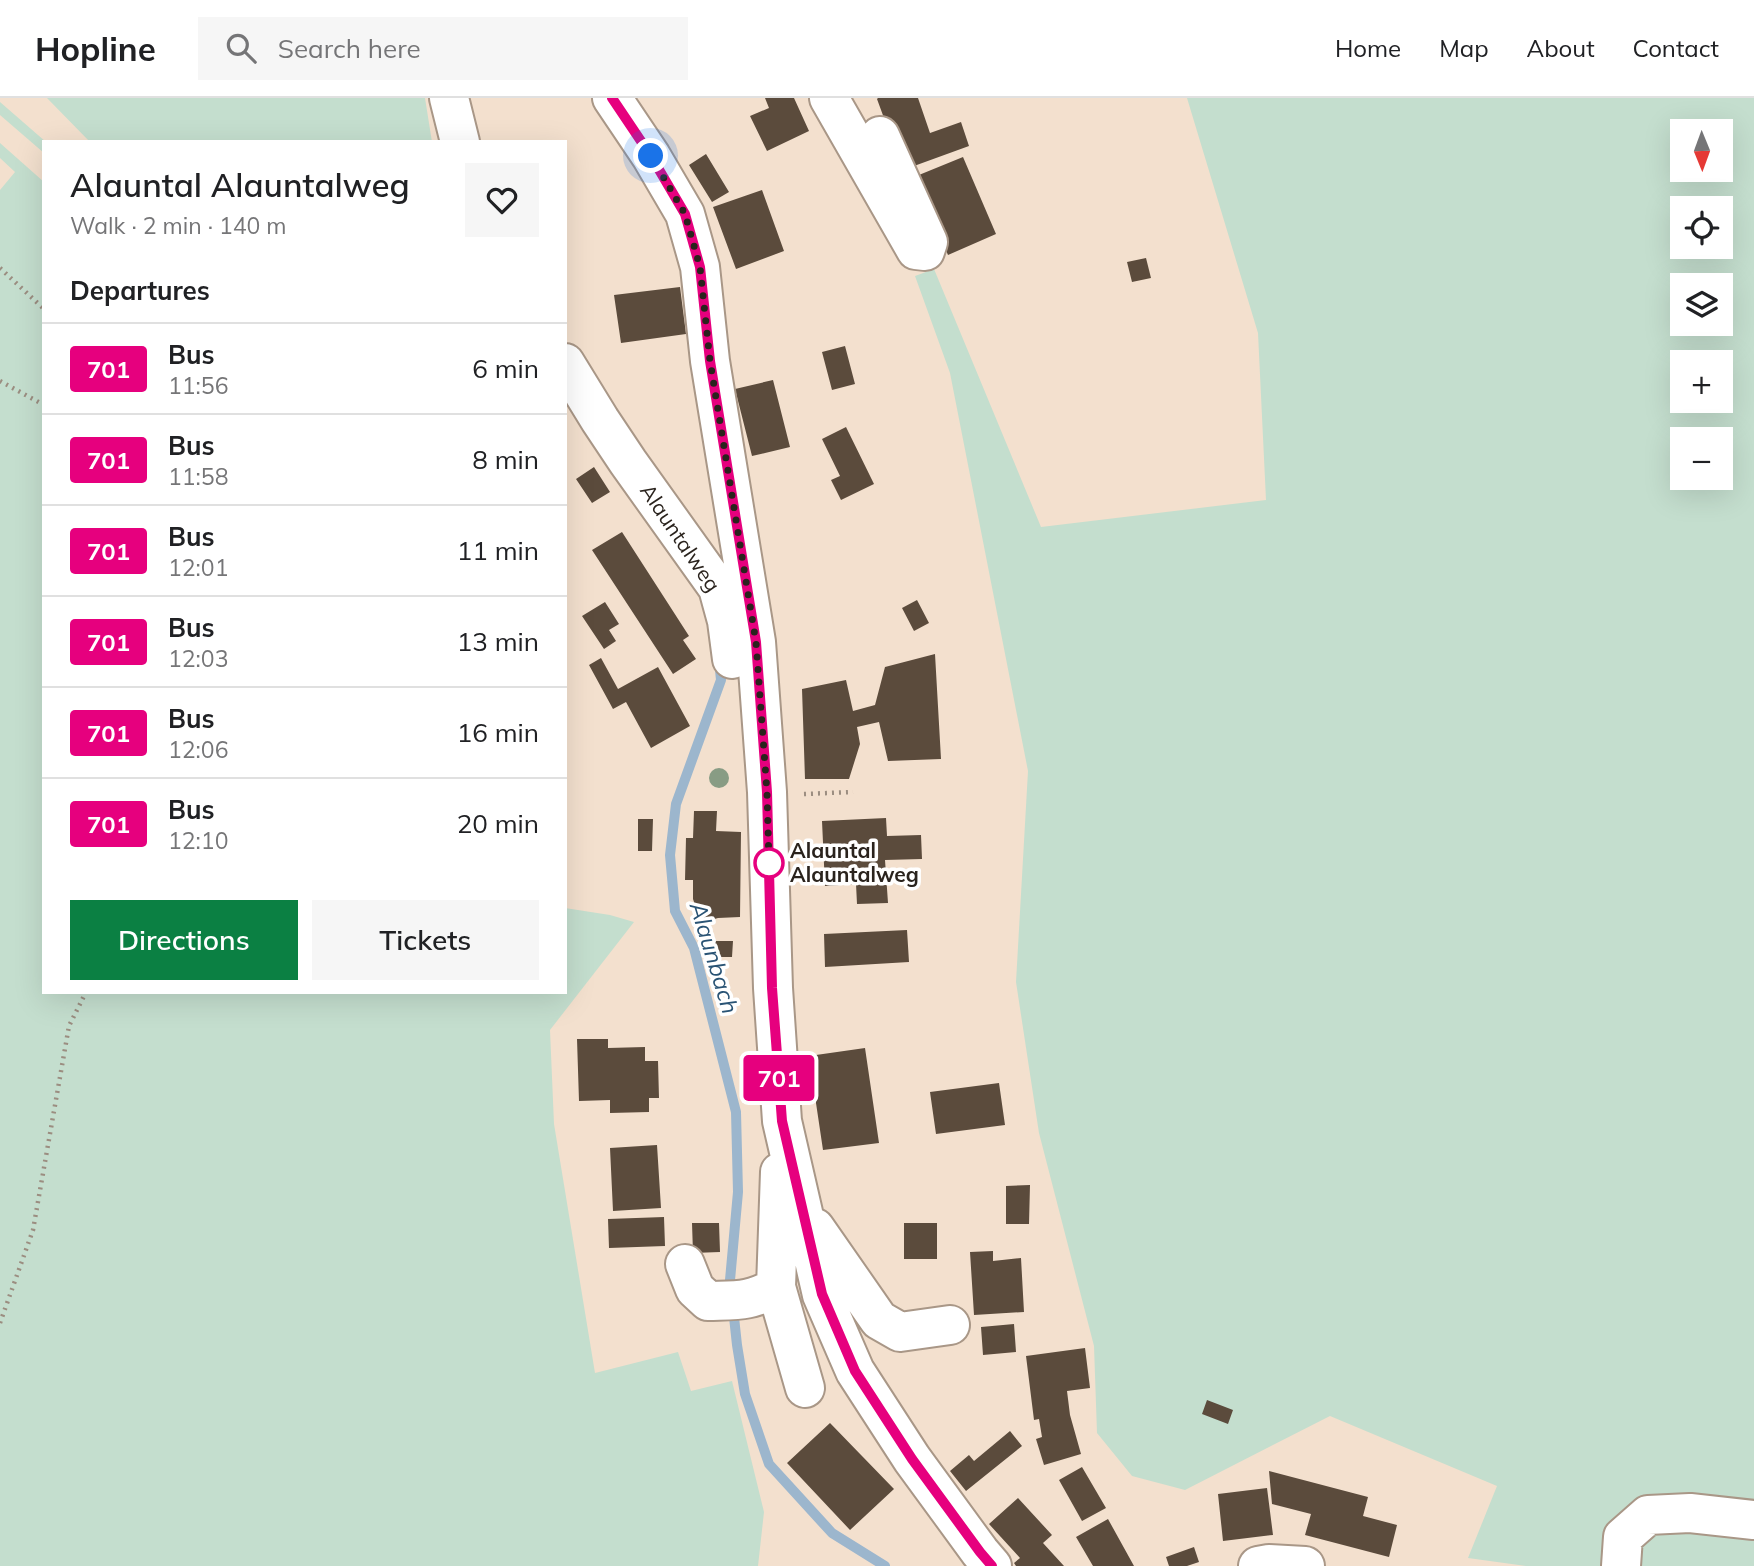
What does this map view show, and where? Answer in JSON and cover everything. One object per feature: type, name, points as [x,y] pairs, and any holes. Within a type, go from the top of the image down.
[{"type":"street","points":[[450,98],[460,140]]},
{"type":"street","points":[[612,98],[651,156],[685,214],[700,267],[710,361],[756,642],[767,792],[772,988],[782,1121],[822,1294],[855,1371],[912,1459],[992,1566]]},
{"type":"street","points":[[828,98],[916,250],[925,251],[928,242],[880,136]]},
{"type":"street","name":"Alauntalweg","points":[[567,366],[628,462],[718,588],[727,621],[746,816],[769,854]]},
{"type":"street","points":[[782,1121],[743,1296],[805,1388]]},
{"type":"street","points":[[802,1208],[879,1320],[900,1332],[950,1325]]},
{"type":"street","points":[[685,1264],[695,1289],[743,1296]]},
{"type":"street","points":[[1621,1566],[1623,1537],[1648,1515],[1690,1513],[1754,1520]]},
{"type":"street","points":[[1258,1566],[1305,1566]]},
{"type":"path","points":[[0,268],[42,307]]},
{"type":"path","points":[[0,381],[42,404]]},
{"type":"path","points":[[799,794],[853,792]]},
{"type":"path","points":[[0,1323],[33,1230],[69,1026],[85,994]]},
{"type":"green space","points":[[47,98],[425,98],[432,140],[88,140]]},
{"type":"green space","points":[[1187,98],[1754,98],[1754,1566],[1526,1566],[1468,1558],[1497,1486],[1330,1416],[1185,1490],[1132,1476],[1097,1433],[1094,1346],[1039,1133],[1016,982],[1028,771],[950,373],[915,276],[934,269],[1041,527],[1266,500],[1258,333]]},
{"type":"green space","points":[[0,102],[44,140],[42,151],[0,115]]},
{"type":"green space","points":[[0,143],[42,180],[42,994],[567,994],[567,908],[634,922],[550,1030],[554,1124],[595,1373],[678,1352],[691,1391],[732,1381],[764,1512],[758,1566],[0,1566],[0,190],[15,172],[0,158]]},
{"type":"building","points":[[765,98],[794,98],[809,131],[767,151],[750,116],[769,108]]},
{"type":"building","points":[[878,98],[918,98],[930,133],[961,122],[969,146],[903,170]]},
{"type":"building","points":[[706,154],[729,192],[712,202],[689,165]]},
{"type":"building","points":[[963,157],[996,234],[948,255],[914,177]]},
{"type":"building","points":[[762,190],[784,251],[736,269],[713,207]]},
{"type":"building","points":[[1146,258],[1151,278],[1132,282],[1127,262]]},
{"type":"building","points":[[680,287],[686,334],[621,343],[614,295]]},
{"type":"building","points":[[845,346],[855,384],[832,390],[822,352]]},
{"type":"building","points":[[773,380],[790,447],[752,456],[735,389]]},
{"type":"building","points":[[846,427],[874,484],[841,500],[831,480],[840,476],[822,439]]},
{"type":"building","points":[[594,467],[610,492],[592,503],[576,479]]},
{"type":"building","points":[[622,532],[689,636],[683,640],[696,659],[673,674],[592,550]]},
{"type":"building","points":[[917,600],[929,623],[914,631],[902,608]]},
{"type":"building","points":[[605,602],[619,624],[609,630],[616,641],[604,649],[582,616]]},
{"type":"building","points":[[935,654],[941,759],[888,761],[879,722],[857,727],[860,744],[849,779],[805,779],[802,689],[846,680],[853,711],[875,705],[885,667]]},
{"type":"building","points":[[601,658],[618,689],[658,667],[690,726],[651,748],[626,702],[613,709],[589,665]]},
{"type":"building","points":[[694,811],[717,811],[716,831],[741,832],[740,917],[718,918],[701,923],[693,899],[693,880],[685,880],[686,838],[693,838]]},
{"type":"building","points":[[886,818],[887,836],[921,835],[922,859],[885,860],[888,903],[857,904],[856,884],[825,886],[822,821]]},
{"type":"building","points":[[638,819],[653,819],[652,851],[638,851]]},
{"type":"building","points":[[907,930],[909,962],[825,967],[824,934]]},
{"type":"building","points":[[715,941],[733,941],[732,957],[715,957]]},
{"type":"building","points":[[577,1039],[608,1039],[608,1048],[645,1047],[645,1061],[658,1061],[659,1098],[649,1098],[649,1112],[610,1113],[610,1100],[579,1101]]},
{"type":"building","points":[[865,1048],[879,1143],[823,1150],[809,1056]]},
{"type":"building","points":[[999,1083],[1005,1125],[936,1134],[930,1092]]},
{"type":"building","points":[[657,1145],[661,1208],[613,1211],[610,1148]]},
{"type":"building","points":[[1030,1185],[1029,1224],[1006,1224],[1006,1186]]},
{"type":"building","points":[[664,1217],[665,1246],[609,1248],[608,1219]]},
{"type":"building","points":[[692,1223],[719,1223],[720,1252],[693,1253]]},
{"type":"building","points":[[904,1223],[937,1223],[937,1259],[904,1259]]},
{"type":"building","points":[[993,1251],[993,1261],[1021,1258],[1024,1312],[974,1315],[970,1252]]},
{"type":"building","points":[[1014,1324],[1016,1352],[983,1355],[981,1327]]},
{"type":"building","points":[[1085,1348],[1090,1388],[1067,1391],[1070,1415],[1081,1454],[1044,1465],[1036,1439],[1042,1437],[1039,1419],[1034,1420],[1026,1356]]},
{"type":"building","points":[[1207,1400],[1233,1410],[1228,1424],[1202,1414]]},
{"type":"building","points":[[830,1423],[894,1489],[850,1530],[787,1463]]},
{"type":"building","points":[[1010,1431],[1022,1446],[966,1491],[950,1471],[969,1455],[974,1461]]},
{"type":"building","points":[[1082,1467],[1106,1508],[1082,1521],[1059,1480]]},
{"type":"building","points":[[1269,1471],[1368,1497],[1363,1516],[1397,1525],[1389,1557],[1305,1535],[1311,1514],[1272,1504]]},
{"type":"building","points":[[1267,1488],[1273,1535],[1223,1541],[1218,1494]]},
{"type":"building","points":[[1018,1498],[1052,1535],[1043,1543],[1064,1566],[1016,1566],[1014,1563],[1020,1558],[989,1524]]},
{"type":"building","points":[[1108,1519],[1134,1566],[1093,1566],[1076,1537]]},
{"type":"building","points":[[1194,1547],[1199,1562],[1187,1566],[1169,1566],[1166,1557]]},
{"type":"waterway","name":"Alaunbach","points":[[719,660],[721,680],[676,804],[670,855],[675,911],[694,948],[736,1112],[738,1192],[730,1280],[745,1394],[769,1464],[832,1533],[885,1566]]},
{"type":"bus line","name":"701","points":[[612,98],[651,156],[685,214],[700,267],[710,361],[756,642],[767,792],[772,988],[782,1121],[822,1294],[855,1371],[912,1459],[992,1566]]},
{"type":"place","name":"Alauntal Alauntalweg","points":[[769,863]]},
{"type":"route","points":[[651,156],[685,214],[700,267],[710,361],[756,642],[767,792],[769,863]]}]
